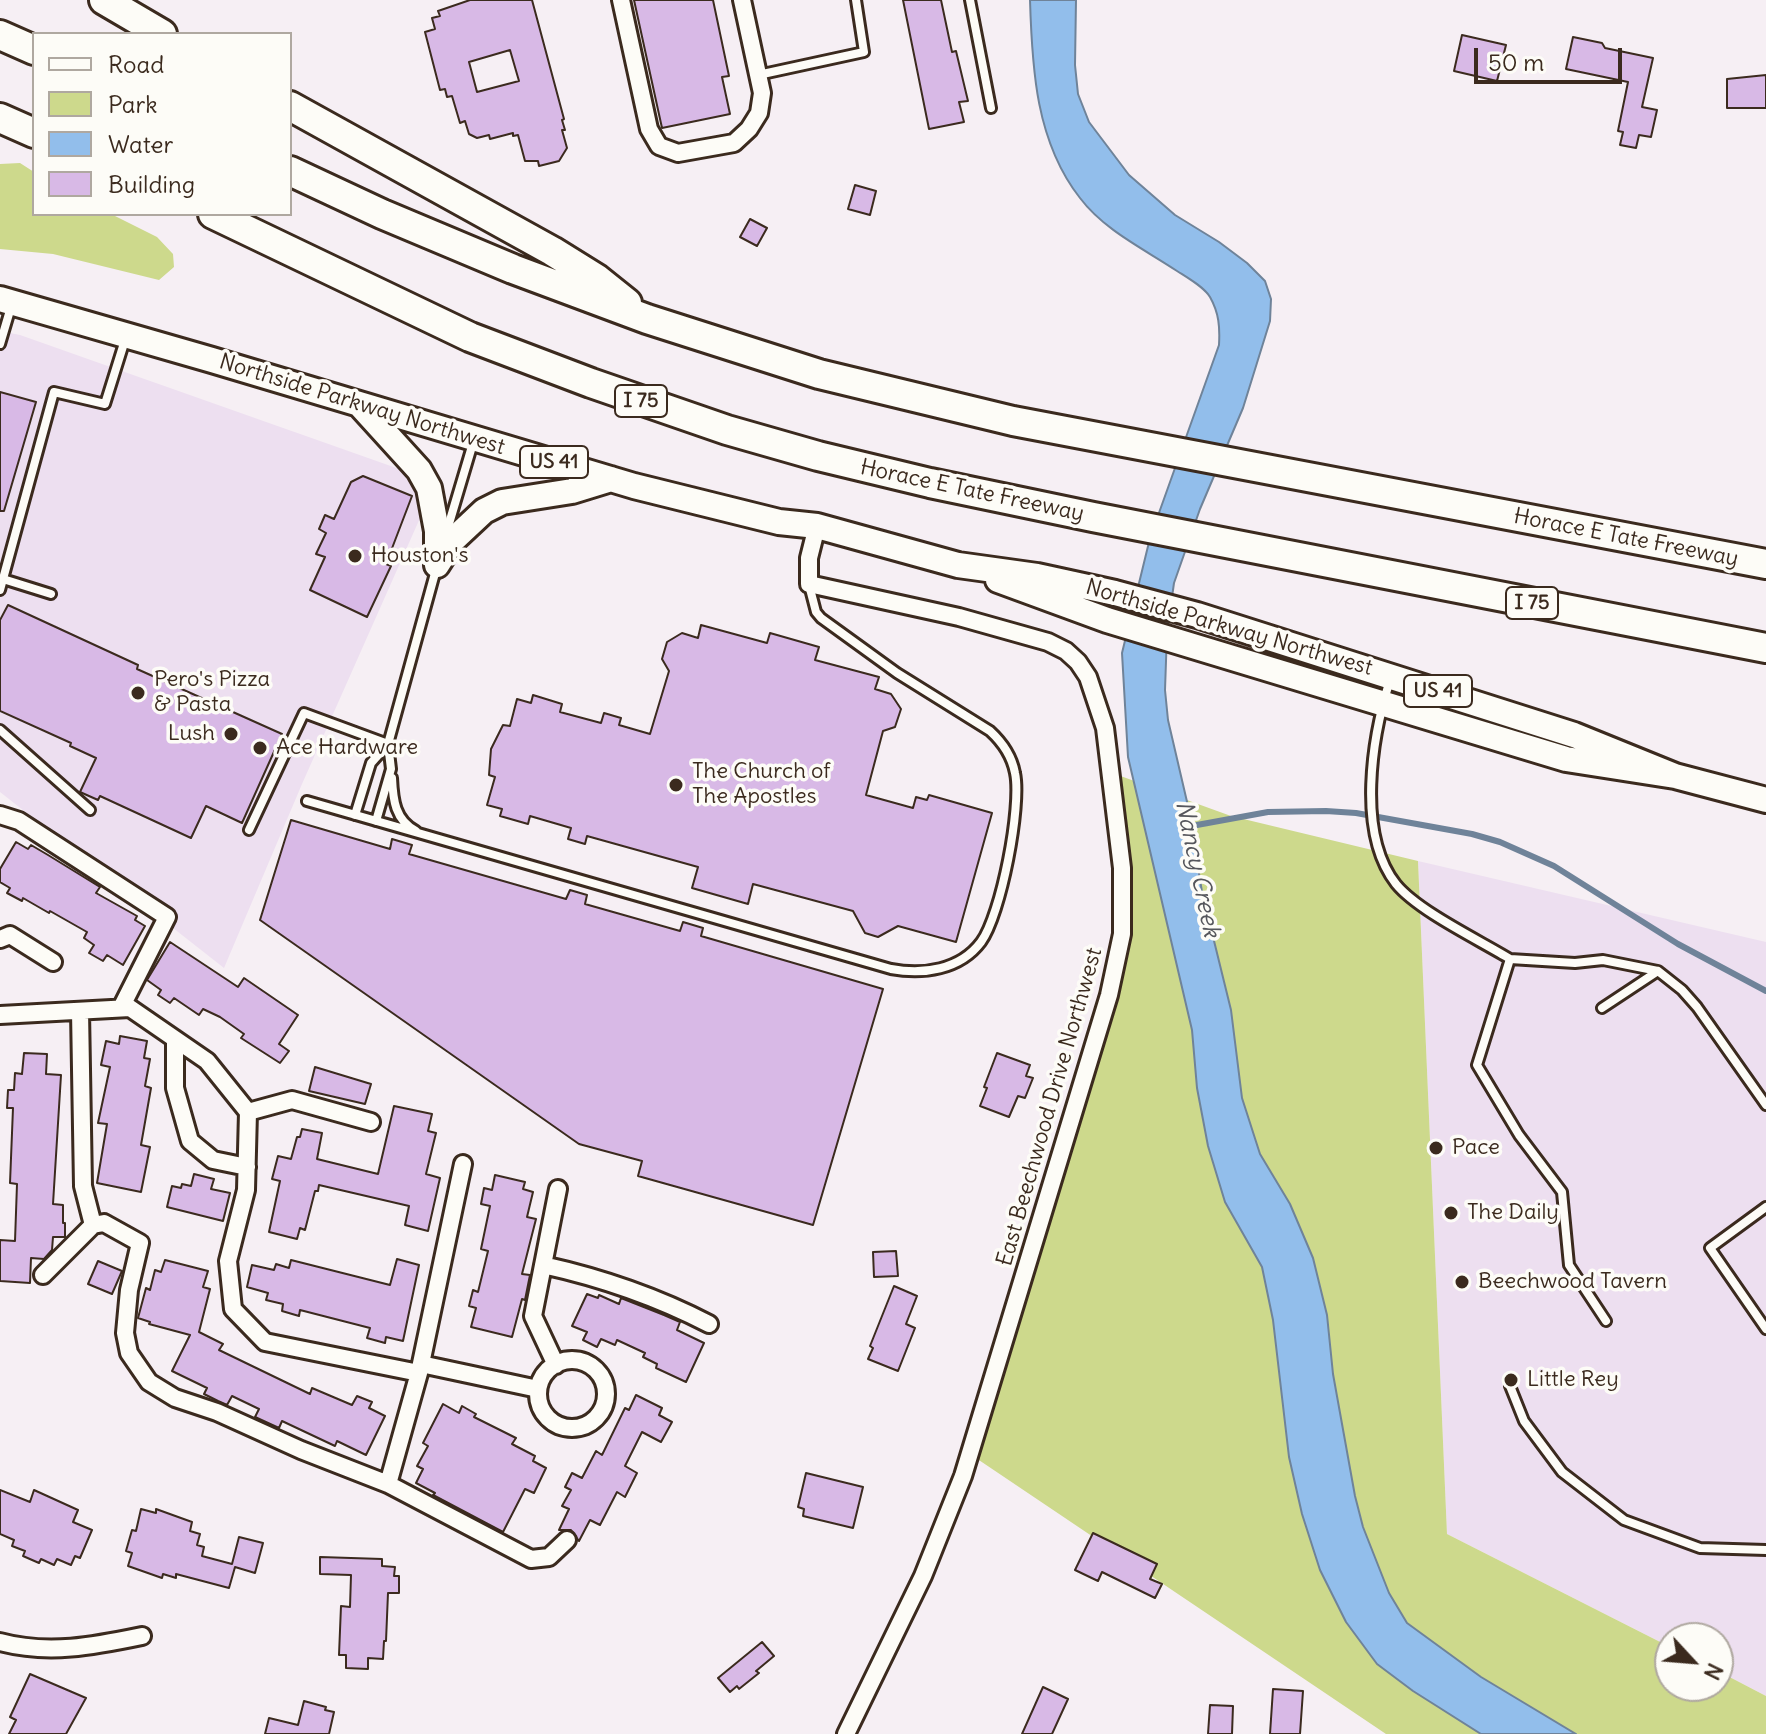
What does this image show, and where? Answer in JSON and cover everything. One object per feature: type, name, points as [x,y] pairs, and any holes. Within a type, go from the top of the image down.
[{"type":"highway","points":[[104,0],[159,32]]},
{"type":"highway","points":[[0,35],[32,49]]},
{"type":"highway","points":[[292,107],[552,251],[597,279],[647,319]]},
{"type":"highway","points":[[0,118],[32,132]]},
{"type":"highway","name":"Horace E Tate Freeway","points":[[292,172],[513,269],[647,319],[819,374],[1013,421],[1766,564]]},
{"type":"highway","name":"Horace E Tate Freeway","points":[[217,216],[470,337],[673,412],[818,456],[1093,517],[1766,648]]},
{"type":"main road","name":"Northside Parkway Northwest","points":[[6,301],[611,479],[779,522],[817,526],[958,565],[1107,620],[1566,759],[1675,776],[1766,800]]},
{"type":"main road","points":[[359,404],[419,470],[429,488],[435,517],[437,565]]},
{"type":"main road","points":[[437,565],[453,540],[484,511],[502,502],[572,491],[611,479]]},
{"type":"main road","name":"Northside Parkway Northwest","points":[[958,565],[1037,576],[1197,615],[1574,735],[1675,776]]},
{"type":"street","points":[[621,0],[649,129],[659,146],[678,153],[734,143],[749,129],[759,113],[762,93],[742,0]]},
{"type":"street","points":[[809,584],[809,558],[817,526]]},
{"type":"street","name":"East Beechwood Drive Northwest","points":[[809,584],[959,617],[1048,642],[1066,651],[1078,662],[1088,677],[1105,728],[1124,904],[1122,934],[1109,995],[963,1476],[923,1576],[846,1734]]},
{"type":"street","points":[[0,815],[19,821],[167,917],[121,1008]]},
{"type":"street","points":[[0,939],[10,935],[53,962]]},
{"type":"street","points":[[0,1015],[130,1008],[207,1061],[248,1112],[246,1190],[228,1261],[233,1309],[265,1342],[538,1389]]},
{"type":"street","points":[[80,1011],[83,1186],[93,1225]]},
{"type":"street","points":[[175,1039],[175,1088],[190,1141],[213,1160],[247,1167]]},
{"type":"street","points":[[248,1112],[292,1100],[371,1122]]},
{"type":"street","points":[[388,1484],[420,1369],[463,1164]]},
{"type":"street","points":[[556,1365],[533,1316],[558,1189]]},
{"type":"street","points":[[43,1275],[93,1225],[104,1223],[140,1243],[129,1290],[125,1333],[129,1353],[149,1382],[175,1398],[217,1412],[301,1450],[388,1484],[531,1559],[549,1557],[567,1540]]},
{"type":"street","points":[[543,1265],[600,1278],[669,1303],[709,1324]]},
{"type":"street","points":[[568,1360],[577,1360],[600,1374],[606,1391],[599,1416],[576,1429],[558,1426],[550,1421],[540,1407],[538,1389],[545,1373],[568,1360]]},
{"type":"street","points":[[0,1642],[50,1650],[95,1646],[142,1636]]},
{"type":"lane","points":[[758,75],[864,52],[856,0]]},
{"type":"lane","points":[[970,0],[991,108]]},
{"type":"lane","points":[[0,344],[6,301]]},
{"type":"lane","points":[[0,590],[54,392],[105,404],[126,335]]},
{"type":"lane","points":[[424,835],[411,828],[398,814],[388,744],[475,438]]},
{"type":"lane","points":[[3,579],[51,594]]},
{"type":"lane","points":[[307,801],[891,969],[921,972],[949,967],[980,943],[989,924],[1008,862],[1017,786],[1015,772],[999,740],[990,731],[897,673],[821,618],[816,612],[809,584]]},
{"type":"lane","points":[[1391,675],[1375,742],[1371,804],[1373,826],[1385,864],[1395,883],[1431,913],[1510,959],[1575,963],[1603,960],[1658,971],[1697,1007],[1766,1105]]},
{"type":"lane","points":[[249,830],[304,713],[388,744]]},
{"type":"lane","points":[[0,730],[90,810]]},
{"type":"lane","points":[[355,815],[371,763],[388,744]]},
{"type":"lane","points":[[376,821],[391,769]]},
{"type":"lane","points":[[1510,959],[1477,1065],[1519,1135],[1562,1192],[1569,1265],[1606,1321]]},
{"type":"lane","points":[[1602,1008],[1658,971]]},
{"type":"lane","points":[[1766,1207],[1710,1248],[1766,1329]]},
{"type":"lane","points":[[1510,1386],[1524,1421],[1562,1472],[1624,1520],[1700,1548],[1766,1550]]},
{"type":"shaded area","points":[[0,331],[20,335],[436,482],[224,968],[0,792]]},
{"type":"shaded area","points":[[1418,861],[1766,942],[1766,1696],[1734,1679],[1734,1622],[1654,1622],[1654,1639],[1447,1534]]},
{"type":"green space","points":[[20,163],[32,171],[32,216],[115,216],[157,237],[173,254],[174,267],[159,280],[53,254],[0,249],[0,164]]},
{"type":"green space","points":[[1115,774],[1231,816],[1418,861],[1447,1534],[1654,1639],[1654,1702],[1734,1702],[1734,1679],[1766,1696],[1766,1734],[1386,1734],[961,1448],[1028,1259],[1092,1022],[1122,888]]},
{"type":"water","name":"Nancy Creek","points":[[1030,0],[1076,0],[1078,94],[1089,122],[1129,175],[1175,215],[1247,263],[1265,281],[1271,299],[1270,321],[1243,408],[1200,509],[1174,583],[1167,632],[1165,690],[1168,720],[1188,806],[1202,892],[1231,1010],[1242,1098],[1260,1154],[1290,1204],[1313,1258],[1327,1315],[1333,1374],[1363,1527],[1389,1593],[1407,1623],[1481,1677],[1576,1734],[1481,1734],[1377,1664],[1346,1622],[1320,1570],[1302,1514],[1289,1457],[1273,1320],[1262,1267],[1225,1202],[1208,1146],[1197,1088],[1192,1030],[1128,757],[1122,653],[1150,538],[1219,345],[1218,320],[1213,303],[1204,290],[1101,220],[1065,176],[1045,129],[1039,104],[1032,52]]},
{"type":"building","points":[[470,0],[532,0],[564,119],[565,130],[562,130],[567,148],[559,161],[539,166],[538,161],[525,161],[518,135],[477,138],[469,134],[465,121],[460,123],[452,96],[447,97],[445,89],[440,90],[425,32],[435,29],[432,18],[440,16],[438,11]],"holes":[[[510,50],[519,81],[477,92],[469,62]]]},
{"type":"building","points":[[634,0],[713,0],[729,76],[722,77],[730,114],[662,128]]},
{"type":"building","points":[[903,0],[941,0],[952,52],[956,51],[968,101],[959,102],[964,122],[929,129]]},
{"type":"building","points":[[1462,35],[1506,45],[1497,81],[1454,71]]},
{"type":"building","points":[[1573,37],[1602,43],[1605,48],[1653,58],[1642,107],[1657,110],[1651,137],[1639,135],[1636,148],[1620,145],[1623,132],[1618,131],[1628,82],[1566,69]]},
{"type":"building","points":[[1766,75],[1766,108],[1727,108],[1727,79]]},
{"type":"building","points":[[855,185],[876,191],[870,215],[848,209]]},
{"type":"building","points":[[750,219],[767,228],[757,246],[740,237]]},
{"type":"building","points":[[0,392],[36,402],[4,511],[0,511]]},
{"type":"building","name":"Houston's","points":[[363,476],[412,496],[386,564],[391,566],[367,617],[310,590],[325,557],[316,554],[326,533],[319,529],[325,515],[334,519],[351,482]]},
{"type":"building","points":[[8,605],[138,665],[137,669],[282,734],[242,823],[206,806],[191,838],[100,796],[98,800],[80,792],[96,758],[70,746],[71,743],[0,711],[0,620]]},
{"type":"building","name":"The Church of The Apostles","points":[[701,625],[767,643],[770,633],[819,647],[815,660],[879,677],[875,689],[891,694],[901,709],[895,727],[883,731],[866,795],[913,808],[916,797],[927,800],[929,795],[992,813],[956,942],[898,926],[878,937],[865,933],[853,911],[753,884],[748,904],[692,888],[698,867],[587,836],[585,844],[568,839],[571,828],[530,816],[528,824],[500,816],[502,809],[487,805],[495,777],[489,775],[491,749],[503,725],[510,726],[517,699],[531,703],[533,695],[562,704],[560,712],[601,723],[604,713],[621,718],[619,725],[650,734],[669,671],[662,659],[667,642],[682,633],[698,638]]},
{"type":"building","points":[[291,820],[390,849],[392,839],[412,845],[409,854],[566,899],[570,890],[587,895],[585,904],[680,931],[683,922],[703,928],[701,936],[883,989],[813,1225],[638,1176],[642,1161],[579,1144],[260,920]]},
{"type":"building","points":[[16,842],[28,849],[31,845],[48,855],[100,887],[96,893],[137,916],[135,920],[145,926],[123,965],[107,955],[103,961],[89,953],[94,945],[84,938],[87,932],[50,911],[7,893],[10,888],[0,882],[0,869]]},
{"type":"building","points":[[170,942],[238,987],[244,978],[298,1015],[279,1044],[289,1051],[280,1063],[241,1038],[244,1034],[220,1017],[203,1009],[199,1015],[174,998],[170,1003],[158,995],[161,990],[147,980]]},
{"type":"building","points":[[120,1036],[147,1041],[144,1058],[150,1059],[145,1086],[151,1088],[141,1145],[150,1147],[141,1192],[97,1183],[107,1124],[98,1123],[110,1067],[101,1065],[106,1041],[119,1044]]},
{"type":"building","points":[[24,1053],[47,1054],[46,1074],[61,1075],[53,1204],[63,1205],[65,1223],[65,1237],[53,1237],[52,1250],[44,1259],[31,1258],[30,1283],[0,1281],[0,1240],[15,1241],[17,1184],[10,1183],[13,1108],[7,1108],[8,1090],[14,1090],[15,1073],[22,1074]]},
{"type":"building","points":[[997,1053],[1030,1065],[1026,1076],[1033,1078],[1025,1098],[1018,1096],[1009,1117],[980,1106]]},
{"type":"building","points":[[315,1067],[371,1084],[365,1104],[309,1091]]},
{"type":"building","points":[[394,1106],[432,1114],[428,1131],[436,1133],[426,1174],[440,1178],[428,1231],[405,1225],[409,1206],[319,1185],[305,1230],[300,1228],[297,1239],[269,1232],[280,1181],[272,1179],[278,1156],[291,1159],[302,1129],[322,1133],[317,1159],[378,1174]]},
{"type":"building","points":[[194,1174],[214,1179],[211,1189],[230,1193],[223,1221],[167,1207],[172,1186],[191,1186]]},
{"type":"building","points":[[495,1175],[525,1182],[523,1189],[533,1192],[527,1217],[536,1219],[522,1274],[530,1275],[525,1300],[522,1299],[512,1337],[471,1327],[476,1308],[469,1306],[473,1290],[478,1292],[488,1251],[481,1249],[490,1206],[481,1204],[484,1188],[492,1190]]},
{"type":"building","points":[[896,1251],[898,1276],[874,1277],[873,1252]]},
{"type":"building","points":[[397,1259],[419,1265],[403,1341],[386,1337],[385,1343],[367,1338],[370,1328],[300,1310],[299,1316],[282,1311],[283,1304],[266,1300],[268,1293],[247,1287],[252,1265],[274,1270],[276,1264],[289,1268],[291,1260],[390,1285]]},
{"type":"building","points":[[165,1260],[208,1271],[203,1287],[210,1289],[199,1332],[223,1344],[219,1350],[310,1394],[312,1388],[352,1405],[357,1396],[372,1402],[369,1408],[385,1416],[366,1455],[337,1441],[335,1446],[282,1421],[279,1428],[255,1417],[259,1409],[232,1396],[227,1405],[204,1394],[207,1388],[172,1371],[190,1335],[138,1318],[146,1288],[150,1290],[155,1270],[161,1272]]},
{"type":"building","points":[[98,1261],[122,1271],[112,1294],[88,1284]]},
{"type":"building","points":[[894,1286],[917,1296],[906,1324],[915,1328],[898,1371],[868,1359],[873,1348],[870,1346]]},
{"type":"building","points":[[587,1294],[598,1298],[599,1295],[619,1304],[621,1298],[664,1315],[680,1322],[677,1330],[704,1343],[686,1382],[656,1368],[657,1364],[643,1357],[645,1353],[617,1340],[615,1345],[601,1339],[597,1347],[583,1340],[587,1332],[572,1326]]},
{"type":"building","points":[[636,1395],[662,1408],[659,1415],[672,1422],[661,1442],[642,1432],[625,1466],[637,1473],[625,1497],[617,1492],[600,1525],[590,1520],[579,1541],[571,1530],[559,1530],[569,1509],[562,1506],[571,1490],[565,1487],[572,1473],[582,1478],[596,1451],[602,1455],[625,1408],[629,1410]]},
{"type":"building","points":[[443,1404],[459,1413],[462,1406],[476,1414],[474,1417],[516,1438],[512,1444],[535,1456],[533,1461],[546,1468],[534,1493],[525,1489],[503,1532],[416,1483],[423,1469],[417,1466],[428,1446],[423,1443]]},
{"type":"building","points":[[806,1473],[863,1487],[853,1528],[803,1516],[804,1509],[798,1507]]},
{"type":"building","points":[[0,1490],[30,1502],[34,1490],[78,1510],[73,1522],[92,1530],[80,1558],[75,1556],[71,1565],[57,1559],[54,1565],[23,1556],[25,1551],[12,1546],[14,1540],[0,1534]]},
{"type":"building","points":[[141,1509],[156,1513],[156,1509],[192,1522],[190,1531],[200,1534],[197,1545],[204,1547],[202,1556],[232,1564],[239,1537],[263,1543],[255,1573],[235,1567],[229,1588],[176,1574],[176,1578],[163,1574],[162,1578],[128,1566],[132,1553],[126,1551],[132,1530],[136,1531]]},
{"type":"building","points":[[1093,1533],[1157,1564],[1150,1579],[1162,1584],[1155,1598],[1102,1572],[1098,1581],[1075,1570]]},
{"type":"building","points":[[320,1557],[382,1559],[382,1566],[395,1567],[394,1576],[399,1576],[399,1593],[388,1593],[383,1659],[368,1658],[368,1669],[346,1668],[346,1655],[339,1655],[341,1606],[350,1607],[351,1575],[320,1574]]},
{"type":"building","points":[[762,1642],[774,1656],[756,1671],[759,1673],[739,1689],[737,1686],[730,1692],[718,1678]]},
{"type":"building","points":[[30,1674],[86,1698],[66,1734],[9,1734],[16,1720],[10,1717]]},
{"type":"building","points":[[1043,1687],[1068,1699],[1052,1734],[1022,1734]]},
{"type":"building","points":[[1273,1689],[1303,1691],[1300,1734],[1270,1734]]},
{"type":"building","points":[[304,1701],[334,1712],[329,1734],[265,1734],[269,1718],[298,1725]]},
{"type":"building","points":[[1210,1705],[1233,1706],[1232,1734],[1208,1734]]},
{"type":"waterway","name":"Nancy Creek","points":[[1186,827],[1268,812],[1326,811],[1356,813],[1472,834],[1500,842],[1554,866],[1678,944],[1766,991]]},
{"type":"place","name":"Houston's","points":[[355,556]]},
{"type":"place","name":"Pero's Pizza & Pasta","points":[[138,693]]},
{"type":"place","name":"Lush","points":[[231,734]]},
{"type":"place","name":"Ace Hardware","points":[[260,748]]},
{"type":"place","name":"The Church of The Apostles","points":[[676,785]]},
{"type":"place","name":"Pace","points":[[1436,1148]]},
{"type":"place","name":"The Daily","points":[[1451,1213]]},
{"type":"place","name":"Beechwood Tavern","points":[[1462,1282]]},
{"type":"place","name":"Little Rey","points":[[1511,1380]]}]
